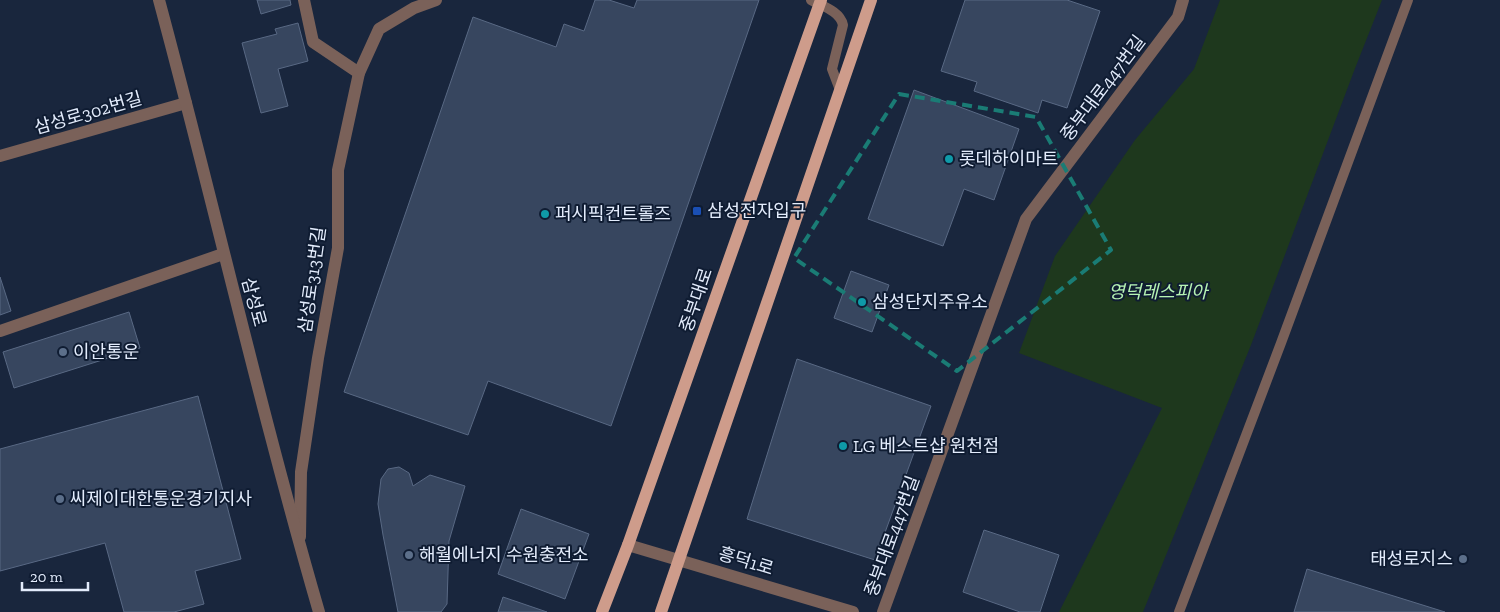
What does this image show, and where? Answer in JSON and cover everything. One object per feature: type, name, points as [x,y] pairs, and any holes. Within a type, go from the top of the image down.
[{"type":"main road","points":[[661,612],[872,0]]},
{"type":"main road","name":"중부대로","points":[[602,612],[628,544],[817,2]]},
{"type":"street","name":"삼성로","points":[[159,0],[319,612]]},
{"type":"street","points":[[304,0],[313,42],[358,73]]},
{"type":"street","name":"삼성로313번길","points":[[300,545],[301,472],[318,358],[338,248],[338,170],[358,73],[379,29],[414,8],[436,0]]},
{"type":"street","name":"중부대로447번길","points":[[883,612],[1026,219],[1178,17],[1183,0]]},
{"type":"street","name":"삼성로302번길","points":[[0,156],[186,103]]},
{"type":"street","points":[[0,331],[224,254]]},
{"type":"street","name":"흥덕1로","points":[[628,544],[853,612]]},
{"type":"lane","points":[[1178,612],[1281,343],[1408,0]]},
{"type":"lane","points":[[817,2],[842,19],[843,25],[832,68],[840,90]]},
{"type":"highlighted area","points":[[899,94],[1036,117],[1111,250],[957,371],[794,258]]},
{"type":"green space","name":"영덕레스피아","points":[[1220,0],[1382,0],[1251,345],[1143,612],[1059,612],[1162,408],[1019,353],[1055,256],[1135,140],[1194,69]]},
{"type":"building","points":[[257,0],[290,0],[291,5],[261,14]]},
{"type":"building","name":"퍼시픽컨트롤즈","points":[[595,0],[609,0],[634,8],[637,0],[759,0],[611,426],[488,381],[468,435],[344,392],[473,17],[556,47],[564,24],[584,31]]},
{"type":"building","points":[[965,0],[1067,0],[1100,11],[1067,108],[1042,100],[1038,113],[974,91],[977,82],[941,71]]},
{"type":"building","points":[[298,23],[308,61],[278,69],[288,106],[261,113],[242,43],[277,34],[275,29]]},
{"type":"building","name":"롯데하이마트","points":[[914,90],[1019,129],[994,200],[964,189],[943,246],[868,219]]},
{"type":"building","name":"삼성단지주유소","points":[[851,271],[889,285],[872,332],[834,318]]},
{"type":"building","points":[[0,277],[11,311],[0,315]]},
{"type":"building","points":[[129,312],[140,348],[14,388],[3,352]]},
{"type":"building","name":"LG 베스트샵 원천점","points":[[797,359],[931,406],[875,560],[747,519]]},
{"type":"building","points":[[198,396],[241,559],[195,571],[204,604],[174,612],[124,612],[105,543],[0,571],[0,449]]},
{"type":"building","points":[[399,467],[409,473],[413,486],[430,475],[465,486],[449,541],[447,604],[441,612],[398,612],[378,504],[381,479],[388,469]]},
{"type":"building","points":[[521,509],[589,534],[565,599],[498,574]]},
{"type":"building","points":[[984,530],[1059,555],[1040,612],[1020,612],[963,592]]},
{"type":"building","points":[[1307,569],[1445,612],[1294,612]]},
{"type":"building","points":[[503,597],[547,612],[498,612]]},
{"type":"place","name":"롯데하이마트","points":[[949,159]]},
{"type":"place","name":"삼성전자입구","points":[[697,211]]},
{"type":"place","name":"퍼시픽컨트롤즈","points":[[545,214]]},
{"type":"place","name":"삼성단지주유소","points":[[862,302]]},
{"type":"place","name":"이안통운","points":[[63,352]]},
{"type":"place","name":"LG 베스트샵 원천점","points":[[843,446]]},
{"type":"place","name":"씨제이대한통운경기지사","points":[[60,499]]},
{"type":"place","name":"해월에너지 수원충전소","points":[[409,555]]},
{"type":"place","name":"태성로지스","points":[[1463,559]]}]
